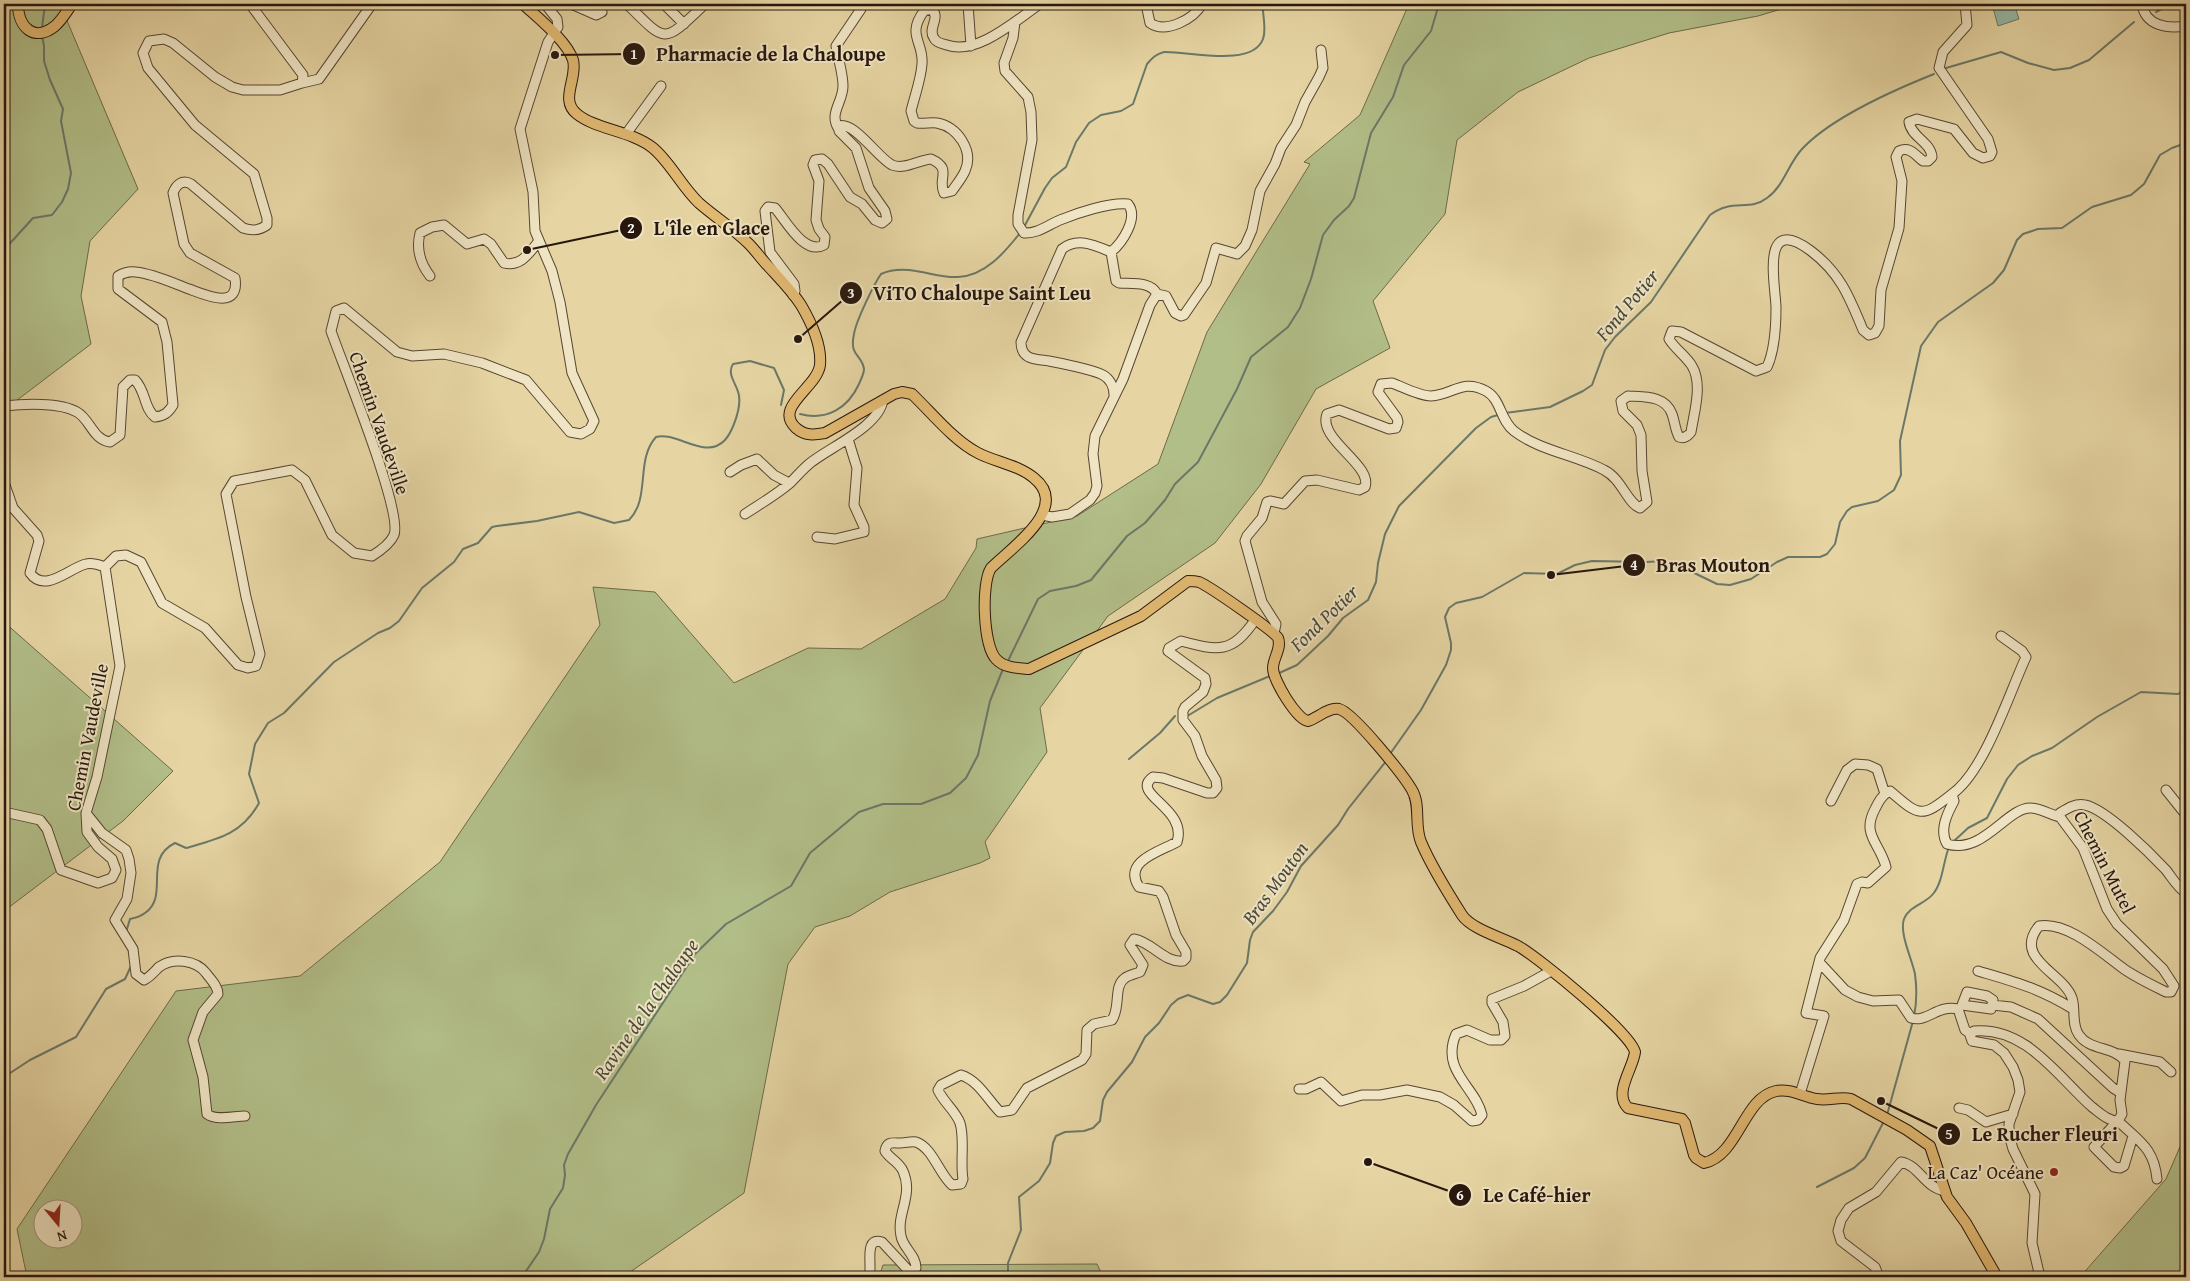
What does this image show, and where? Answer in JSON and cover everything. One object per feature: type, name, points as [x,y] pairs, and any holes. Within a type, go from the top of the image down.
[{"type":"main road","points":[[18,4],[21,21],[26,29],[36,33],[49,30],[56,25],[72,4]]},
{"type":"main road","points":[[523,4],[564,45],[574,62],[569,102],[576,114],[640,140],[654,149],[687,190],[750,244],[793,295],[810,320],[817,339],[820,365],[814,381],[790,408],[789,417],[791,422],[806,433],[814,435],[825,433],[883,400],[902,392],[912,394],[976,453],[1034,477],[1045,494],[1046,504],[1042,515],[1036,526],[994,564],[986,575],[989,645],[998,662],[1014,668],[1029,669],[1141,616],[1188,581],[1201,583],[1274,633],[1279,644],[1274,673],[1301,719],[1308,721],[1331,710],[1344,711],[1357,722],[1398,771],[1413,791],[1415,797],[1418,834],[1421,842],[1464,918],[1518,946],[1564,980],[1612,1024],[1634,1048],[1634,1058],[1622,1092],[1624,1104],[1633,1110],[1682,1119],[1685,1123],[1694,1155],[1704,1163],[1717,1158],[1728,1146],[1749,1114],[1765,1096],[1777,1091],[1791,1091],[1823,1100],[1844,1097],[1852,1098],[1930,1146],[1945,1191],[1997,1277]]},
{"type":"street","points":[[250,4],[303,75],[302,83]]},
{"type":"street","points":[[4,406],[47,405],[74,410],[99,438],[110,442],[117,438],[121,432],[122,387],[130,380],[136,380],[140,385],[150,413],[155,417],[166,414],[173,405],[165,330],[158,318],[118,289],[118,276],[136,272],[212,298],[228,297],[233,293],[236,286],[235,278],[190,253],[184,244],[172,193],[175,186],[181,182],[191,184],[243,228],[250,231],[267,225],[267,218],[254,174],[195,125],[148,68],[143,53],[150,41],[164,39],[173,43],[215,77],[232,88],[243,90],[280,90],[319,79],[372,4]]},
{"type":"street","points":[[545,4],[558,23],[554,34]]},
{"type":"street","points":[[571,4],[596,15],[602,12],[600,4]]},
{"type":"street","points":[[626,4],[655,32],[669,35],[705,4]]},
{"type":"street","points":[[664,4],[684,24]]},
{"type":"street","points":[[793,295],[795,291],[794,284],[770,252],[765,211],[768,207],[775,208],[796,236],[812,246],[824,245],[825,237],[817,226],[816,220],[819,181],[813,165],[814,160],[822,159],[828,164],[850,198],[862,204],[875,220],[882,222],[887,219],[885,211],[869,188],[856,148],[842,136],[834,122],[834,115],[843,86],[836,46],[861,9],[861,4]]},
{"type":"street","points":[[968,4],[971,46]]},
{"type":"street","points":[[838,128],[843,125],[850,126],[892,165],[904,166],[931,159],[938,162],[944,173],[942,190],[947,194],[952,191],[965,171],[968,158],[967,149],[954,131],[938,124],[918,123],[912,117],[911,110],[922,60],[916,35],[916,26],[921,15],[928,9],[935,13],[936,17],[932,35],[937,42],[955,48],[981,43],[1040,4]]},
{"type":"street","points":[[1146,4],[1150,23],[1159,27],[1168,26],[1186,19],[1194,14],[1202,4]]},
{"type":"street","points":[[1274,633],[1276,624],[1262,602],[1245,541],[1247,536],[1262,518],[1266,504],[1270,501],[1280,504],[1286,503],[1300,484],[1311,480],[1358,490],[1363,488],[1366,484],[1365,476],[1328,430],[1324,420],[1327,414],[1339,410],[1389,429],[1396,428],[1397,418],[1378,392],[1381,384],[1385,382],[1392,382],[1432,396],[1466,385],[1475,386],[1488,392],[1499,406],[1509,426],[1518,433],[1542,446],[1606,470],[1620,482],[1635,505],[1640,508],[1646,502],[1642,471],[1641,435],[1637,425],[1623,411],[1621,401],[1628,396],[1654,398],[1661,401],[1672,413],[1679,437],[1683,438],[1689,435],[1697,394],[1696,379],[1692,366],[1670,339],[1672,332],[1681,332],[1756,371],[1767,367],[1770,360],[1775,323],[1772,257],[1780,244],[1788,240],[1797,241],[1829,266],[1840,280],[1863,330],[1869,335],[1875,333],[1879,326],[1881,290],[1899,228],[1902,181],[1896,156],[1899,151],[1904,149],[1911,151],[1922,162],[1928,162],[1932,157],[1930,148],[1913,131],[1909,122],[1917,119],[1954,129],[1973,153],[1982,158],[1990,156],[1992,152],[1988,139],[1939,68],[1942,52],[1967,24],[1964,4]]},
{"type":"street","points":[[2142,4],[2144,14],[2159,25],[2173,28],[2186,26]]},
{"type":"street","points":[[1015,22],[1013,38],[1004,64],[1005,71],[1028,97],[1031,112],[1032,140],[1018,224],[1024,233],[1035,232],[1061,220],[1084,213],[1109,206],[1128,204],[1131,210],[1130,221],[1122,240],[1111,252]]},
{"type":"street","name":"Chemin Vaudeville","points":[[4,812],[40,820],[47,829],[62,870],[98,883],[112,878],[116,870],[112,859],[98,847],[87,832],[86,813],[97,777],[120,666],[106,567],[116,556],[126,555],[141,562],[162,603],[205,628],[238,665],[248,668],[256,666],[260,654],[246,597],[226,494],[234,481],[292,470],[305,480],[332,535],[354,553],[372,556],[384,548],[394,534],[394,516],[374,447],[331,330],[336,311],[344,308],[397,352],[412,356],[444,354],[482,363],[526,380],[570,432],[581,434],[590,429],[594,421],[572,373],[560,302],[552,271],[535,231],[533,192],[520,129],[548,42],[554,34]]},
{"type":"street","points":[[1111,252],[1116,281],[1119,283],[1148,286],[1155,290],[1157,294],[1166,296],[1175,313],[1181,316],[1184,315],[1206,283],[1216,248],[1237,254],[1245,246],[1256,215],[1260,191],[1276,164],[1280,148],[1296,125],[1323,68],[1321,50]]},
{"type":"street","points":[[626,134],[660,86]]},
{"type":"street","points":[[430,276],[420,259],[418,247],[420,233],[432,226],[444,225],[467,244],[484,239],[491,244],[504,263],[511,264],[521,261],[539,241]]},
{"type":"street","points":[[1111,252],[1080,242],[1069,244],[1062,249],[1021,342],[1022,352],[1028,358],[1102,374],[1112,384],[1114,395]]},
{"type":"street","points":[[1042,515],[1057,517],[1070,514],[1090,500],[1095,493],[1097,486],[1093,445],[1114,395],[1123,379],[1150,305],[1157,294]]},
{"type":"street","points":[[745,514],[789,483],[810,463],[848,439],[875,415],[882,406],[883,400]]},
{"type":"street","points":[[817,537],[834,539],[864,532],[864,527],[854,504],[857,468],[848,439]]},
{"type":"street","points":[[730,472],[740,465],[757,460],[774,475],[789,483]]},
{"type":"street","points":[[4,482],[13,508],[37,535],[39,541],[30,572],[32,576],[37,580],[48,582],[84,564],[92,563],[106,567]]},
{"type":"street","points":[[869,1277],[871,1270],[869,1248],[872,1243],[877,1241],[882,1242],[891,1250],[909,1271],[916,1268],[916,1263],[901,1239],[900,1226],[907,1197],[907,1186],[898,1162],[885,1150],[888,1144],[892,1142],[918,1143],[926,1148],[952,1185],[961,1184],[963,1179],[960,1124],[954,1111],[941,1097],[938,1090],[941,1085],[961,1075],[979,1086],[1000,1112],[1012,1110],[1027,1088],[1082,1060],[1086,1054],[1088,1030],[1094,1024],[1112,1020],[1117,1013],[1118,992],[1121,980],[1126,976],[1140,972],[1143,964],[1130,944],[1134,939],[1142,940],[1161,954],[1178,961],[1183,961],[1186,958],[1186,952],[1176,935],[1164,897],[1159,891],[1138,887],[1135,882],[1135,872],[1138,865],[1146,857],[1177,842],[1180,835],[1172,814],[1148,792],[1147,781],[1153,776],[1163,778],[1207,793],[1213,793],[1217,788],[1216,780],[1202,756],[1195,736],[1183,720],[1182,711],[1203,692],[1206,684],[1205,678],[1168,651],[1169,648],[1181,641],[1201,646],[1228,647],[1235,644],[1255,620]]},
{"type":"street","points":[[1800,1094],[1824,1016],[1806,1013],[1819,962],[1844,920],[1857,884],[1862,882],[1868,883],[1886,867],[1869,829],[1869,820],[1880,799],[1890,791],[1904,803],[1917,811],[1924,812],[1932,810],[1966,781],[1996,731],[2007,699],[2026,657],[2022,651],[2001,636]]},
{"type":"street","points":[[1831,801],[1847,770],[1855,764],[1868,765],[1877,769],[1885,794]]},
{"type":"street","points":[[2166,790],[2186,814]]},
{"type":"street","points":[[1952,794],[1954,801],[1947,815],[1944,838],[1947,844],[1955,846],[1968,844],[1994,830],[2018,811],[2031,808],[2060,817]]},
{"type":"street","name":"Chemin Mutel","points":[[2171,1072],[2160,1062],[2119,1054],[2086,1042],[2079,1035],[2074,1025],[2072,996],[2040,962],[2031,944],[2032,934],[2039,926],[2048,924],[2075,935],[2094,946],[2126,970],[2166,992],[2171,992],[2174,986],[2163,969],[2116,924],[2107,908],[2083,848],[2060,817],[2060,813],[2075,805],[2086,805],[2102,813],[2140,844],[2167,871],[2178,887],[2186,893]]},
{"type":"street","points":[[86,813],[102,833],[126,850],[129,859],[128,898],[115,920],[133,949],[136,974],[144,980],[160,966],[188,961],[202,967],[218,988],[218,994],[203,1012],[193,1040],[203,1077],[207,1114],[216,1118],[245,1116]]},
{"type":"street","points":[[1819,962],[1845,990],[1867,1000],[1899,1000],[1910,1018],[1918,1020],[1949,1007],[1958,1009],[1965,1030],[1971,1034],[1972,1041],[1994,1045],[2004,1053],[2013,1067],[2020,1092],[2009,1124],[2009,1135],[2013,1149],[2035,1194],[2032,1243],[2040,1277]]},
{"type":"street","points":[[1298,1089],[1306,1089],[1321,1082],[1341,1101],[1356,1096],[1407,1090],[1419,1092],[1440,1097],[1454,1105],[1472,1120],[1478,1120],[1482,1116],[1480,1107],[1456,1072],[1452,1046],[1456,1034],[1467,1030],[1490,1040],[1500,1040],[1505,1036],[1506,1029],[1492,1003],[1492,999],[1524,986],[1552,971]]},
{"type":"street","points":[[1978,971],[2027,985],[2049,994],[2073,1009]]},
{"type":"street","points":[[1992,1005],[2011,1008],[2038,1019],[2113,1088],[2121,1093]]},
{"type":"street","points":[[1971,1034],[1974,1031],[1982,1030],[2003,1035],[2024,1044],[2040,1055],[2086,1102],[2100,1113],[2116,1121],[2150,1152],[2155,1163],[2157,1179]]},
{"type":"street","points":[[2119,1054],[2125,1061],[2121,1093],[2122,1114],[2094,1147],[2114,1167],[2120,1168],[2124,1166],[2134,1136]]},
{"type":"street","points":[[1959,1108],[1968,1110],[1986,1122],[2013,1114]]},
{"type":"street","points":[[1879,1277],[1875,1267],[1841,1241],[1838,1231],[1841,1220],[1849,1208],[1876,1192],[1901,1162],[1908,1163],[1935,1190],[1945,1191]]},
{"type":"green space","points":[[4,4],[60,4],[138,189],[90,241],[81,296],[91,344],[4,410]]},
{"type":"green space","points":[[1409,4],[1798,4],[1758,16],[1669,33],[1589,58],[1518,92],[1457,140],[1445,214],[1373,301],[1390,348],[1316,389],[1261,484],[1215,543],[1108,616],[1040,708],[1047,752],[985,842],[990,858],[980,863],[890,892],[850,916],[815,927],[788,964],[744,1193],[623,1277],[27,1277],[17,1229],[32,1207],[32,1248],[82,1248],[82,1198],[38,1198],[176,991],[300,976],[440,862],[600,625],[593,587],[655,592],[734,683],[808,648],[861,649],[945,599],[976,548],[977,539],[1077,516],[1158,464],[1207,332],[1310,164],[1304,162],[1360,115]]},
{"type":"green space","points":[[4,622],[173,771],[123,821],[4,911]]},
{"type":"green space","points":[[2186,1133],[2186,1277],[2080,1277],[2166,1179]]},
{"type":"green space","points":[[1097,1264],[1103,1277],[879,1277],[883,1265]]},
{"type":"shaded area","points":[[1992,4],[2014,4],[2019,19],[1998,26]]},
{"type":"waterway","points":[[42,28],[45,4]]},
{"type":"waterway","points":[[1024,227],[1045,188],[1052,178],[1066,167],[1076,142],[1089,123],[1101,115],[1121,111],[1133,104],[1147,64],[1152,58],[1164,52],[1233,56],[1257,48],[1263,39],[1265,30],[1263,4]]},
{"type":"waterway","name":"Ravine de la Chaloupe","points":[[1007,663],[1038,599],[1050,591],[1076,586],[1091,580],[1127,536],[1145,523],[1165,500],[1175,484],[1198,462],[1237,389],[1251,357],[1288,327],[1300,308],[1311,279],[1323,235],[1354,198],[1371,133],[1393,97],[1404,65],[1431,31],[1439,4]]},
{"type":"waterway","name":"Fond Potier","points":[[2156,12],[2171,4]]},
{"type":"waterway","name":"Fond Potier","points":[[1946,68],[2001,52],[2028,63],[2054,70],[2070,68],[2089,60],[2134,22]]},
{"type":"waterway","points":[[4,250],[33,218],[52,215],[62,202],[68,189],[71,173],[61,121],[63,109],[44,61],[42,36]]},
{"type":"waterway","name":"Fond Potier","points":[[1505,413],[1550,407],[1592,385],[1605,350],[1615,337],[1651,302],[1710,215],[1726,207],[1754,204],[1767,198],[1778,187],[1802,149],[1829,126],[1882,97],[1934,74]]},
{"type":"waterway","name":"Bras Mouton","points":[[1390,754],[1421,710],[1446,665],[1451,650],[1451,643],[1445,617],[1449,608],[1456,603],[1482,597],[1524,573],[1557,574],[1575,565],[1592,561],[1663,561],[1688,570],[1717,584],[1730,585],[1751,579],[1788,557],[1820,557],[1827,554],[1835,544],[1840,522],[1847,511],[1852,507],[1878,501],[1894,490],[1901,475],[1900,441],[1921,346],[1938,322],[1993,283],[2004,270],[2017,240],[2023,234],[2038,229],[2062,228],[2092,207],[2131,195],[2144,184],[2160,155],[2186,143]]},
{"type":"waterway","points":[[800,414],[819,416],[836,411],[849,400],[859,384],[864,369],[861,360],[854,351],[854,334],[866,303],[881,274],[889,271],[903,270],[948,277],[968,276],[994,262],[1020,233]]},
{"type":"waterway","points":[[126,932],[130,919],[138,917],[152,906],[156,897],[160,858],[165,850],[175,843],[186,848],[209,842],[228,834],[245,822],[259,803],[249,774],[255,744],[268,723],[284,713],[334,662],[399,621],[422,588],[454,562],[463,549],[478,543],[492,527],[497,526],[537,521],[579,512],[614,523],[629,520],[636,511],[640,501],[646,457],[656,437],[664,436],[709,448],[717,446],[728,436],[739,407],[738,392],[731,372],[733,364],[750,361],[774,368],[784,390],[781,405]]},
{"type":"waterway","name":"Fond Potier","points":[[1277,674],[1297,665],[1328,636],[1343,618],[1368,600],[1376,582],[1378,563],[1385,534],[1399,506],[1476,428],[1491,417],[1498,415]]},
{"type":"waterway","name":"Ravine de la Chaloupe","points":[[522,1277],[539,1252],[544,1239],[550,1209],[563,1188],[564,1165],[568,1154],[596,1105],[695,954],[726,924],[791,886],[810,853],[859,812],[883,804],[921,804],[950,793],[966,778],[978,755],[990,701],[1003,669]]},
{"type":"waterway","name":"Fond Potier","points":[[1189,715],[1217,698],[1270,676]]},
{"type":"waterway","points":[[1953,842],[1968,828],[1987,818],[2007,779],[2018,765],[2032,756],[2052,748],[2097,717],[2141,692],[2178,694],[2186,689]]},
{"type":"waterway","name":"Fond Potier","points":[[1129,759],[1160,733],[1175,716]]},
{"type":"waterway","name":"Bras Mouton","points":[[1008,1277],[1008,1263],[1021,1230],[1019,1197],[1039,1181],[1044,1173],[1050,1163],[1056,1136],[1065,1132],[1084,1131],[1093,1128],[1100,1121],[1103,1100],[1107,1092],[1132,1062],[1145,1037],[1178,999],[1188,995],[1213,1004],[1220,1002],[1227,995],[1247,963],[1253,932],[1273,911],[1287,892],[1301,866],[1338,825],[1348,809],[1387,760]]},
{"type":"waterway","points":[[1914,1016],[1916,980],[1904,939],[1904,919],[1913,908],[1933,894],[1941,878],[1949,847]]},
{"type":"waterway","points":[[4,1077],[30,1060],[76,1037],[106,989],[125,979],[131,966]]},
{"type":"waterway","points":[[1887,1115],[1913,1021]]},
{"type":"waterway","points":[[1817,1187],[1854,1168],[1865,1158],[1884,1121]]},
{"type":"place","name":"Pharmacie de la Chaloupe","points":[[555,55]]},
{"type":"place","name":"L'île en Glace","points":[[527,250]]},
{"type":"place","name":"ViTO Chaloupe Saint Leu","points":[[798,339]]},
{"type":"place","name":"Bras Mouton","points":[[1551,575]]},
{"type":"place","name":"Le Rucher Fleuri","points":[[1881,1101]]},
{"type":"place","name":"Le Café-hier","points":[[1368,1162]]},
{"type":"place","name":"La Caz' Océane","points":[[2054,1172]]}]
